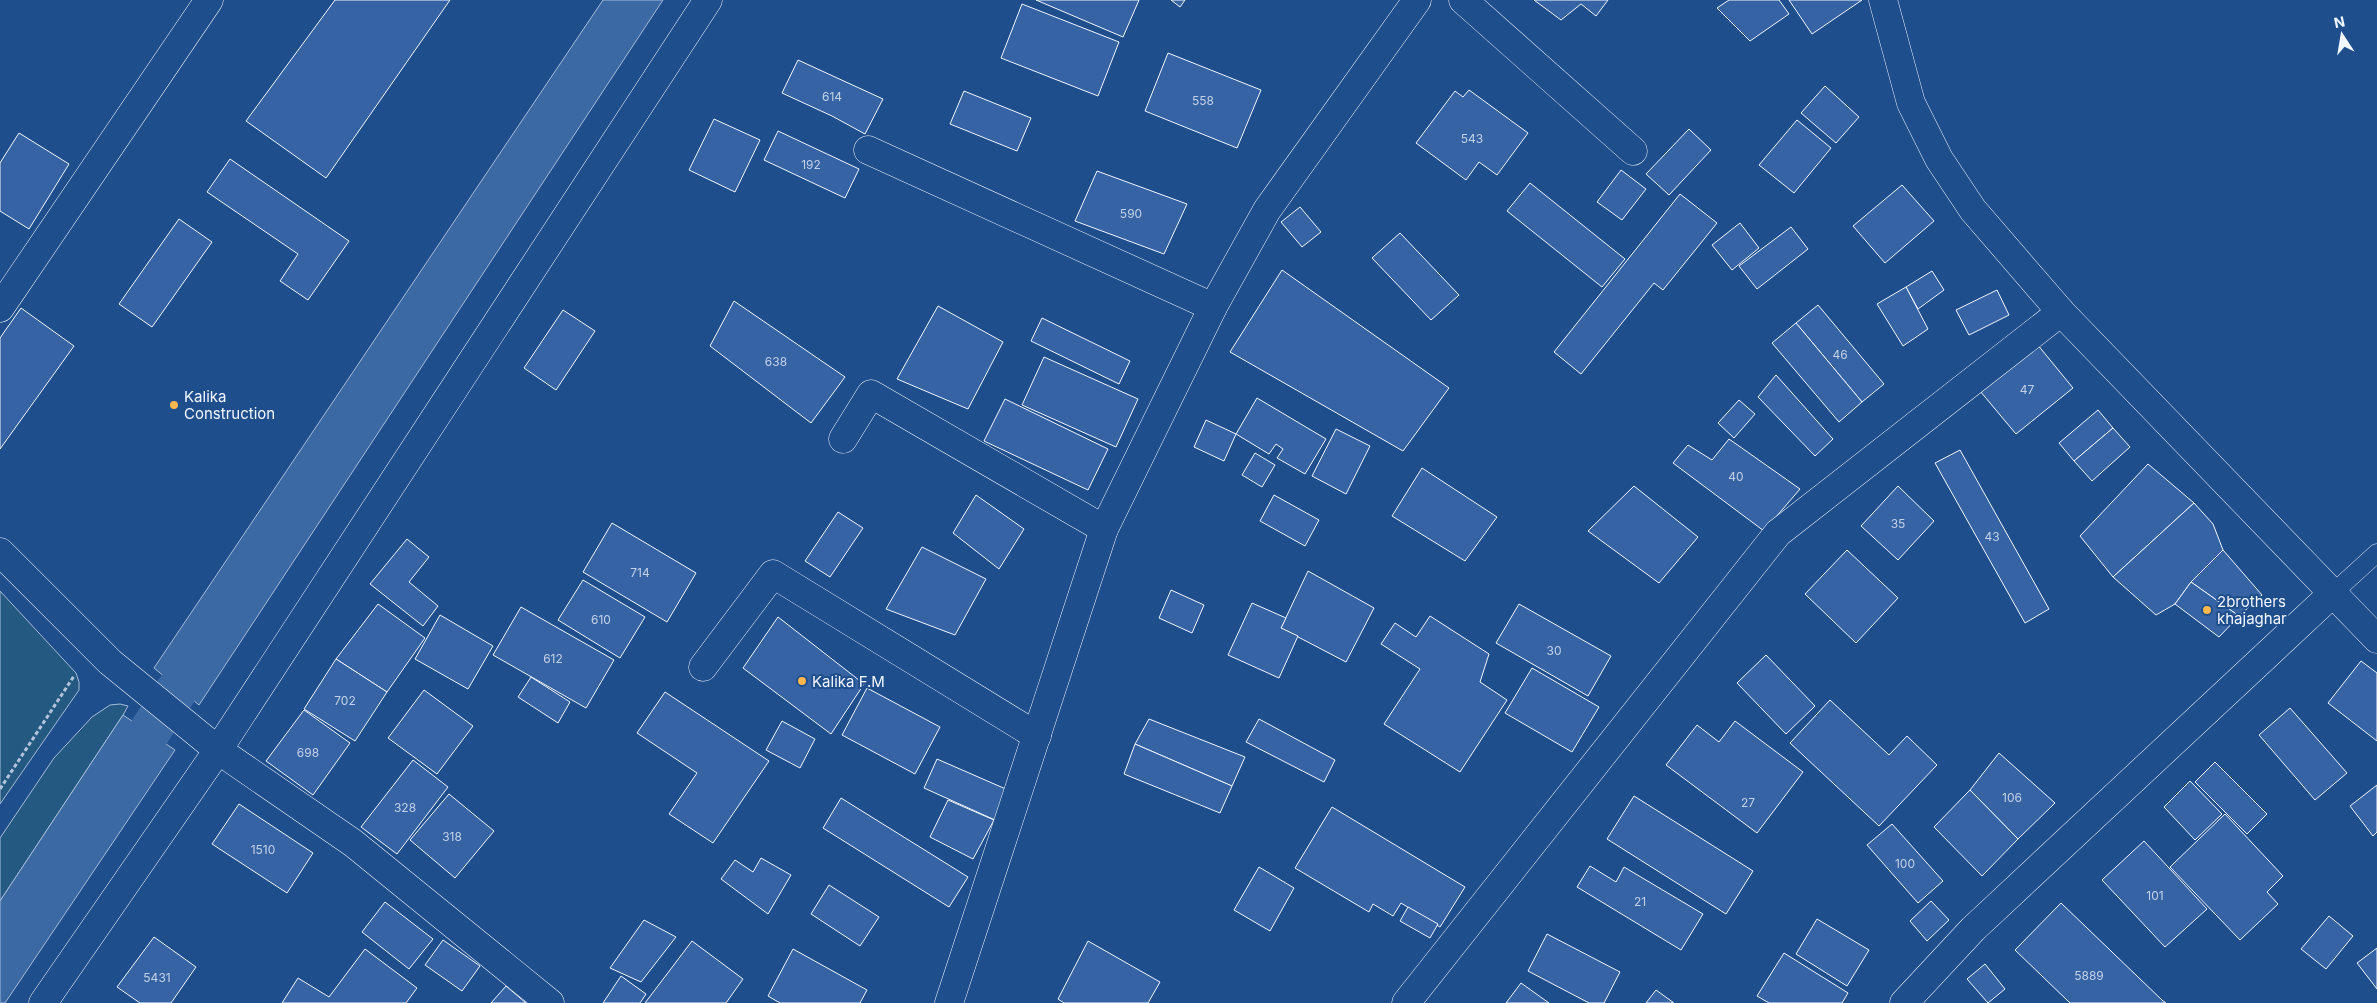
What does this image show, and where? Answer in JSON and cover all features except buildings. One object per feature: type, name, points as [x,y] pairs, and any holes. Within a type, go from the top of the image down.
[{"type":"street","points":[[0,308],[209,0]]},
{"type":"street","points":[[43,1003],[211,744],[708,0]]},
{"type":"street","points":[[950,1003],[1104,528],[1213,307],[1267,210],[1417,0]]},
{"type":"street","points":[[1463,0],[1633,151]]},
{"type":"street","points":[[1883,0],[1911,103],[1939,159],[1973,210],[2061,312],[2377,639]]},
{"type":"street","points":[[868,150],[1213,307]]},
{"type":"street","points":[[1406,1003],[1778,533],[2061,312]]},
{"type":"street","points":[[843,439],[871,394],[1104,528]]},
{"type":"street","points":[[0,552],[102,654],[211,744],[336,830],[550,1003]]},
{"type":"street","points":[[703,667],[773,574],[1037,736]]},
{"type":"street","points":[[1904,1003],[1973,930],[2332,594]]},
{"type":"lane","points":[[2332,594],[2377,553]]},
{"type":"path","points":[[0,789],[102,654]]},
{"type":"shaded area","points":[[603,0],[663,0],[199,705],[154,668]]},
{"type":"shaded area","points":[[0,591],[76,673],[79,690],[0,804]]},
{"type":"shaded area","points":[[120,704],[128,706],[123,715],[0,901],[0,838],[54,758],[92,717],[110,705]]},
{"type":"shaded area","points":[[123,715],[175,750],[5,1003],[0,1003],[0,901]]},
{"type":"waterway","points":[[117,781],[210,640]]},
{"type":"place","name":"Kalika Construction","points":[[174,405]]},
{"type":"place","name":"2brothers khajaghar","points":[[2207,610]]},
{"type":"place","name":"Kalika F.M","points":[[802,681]]}]
